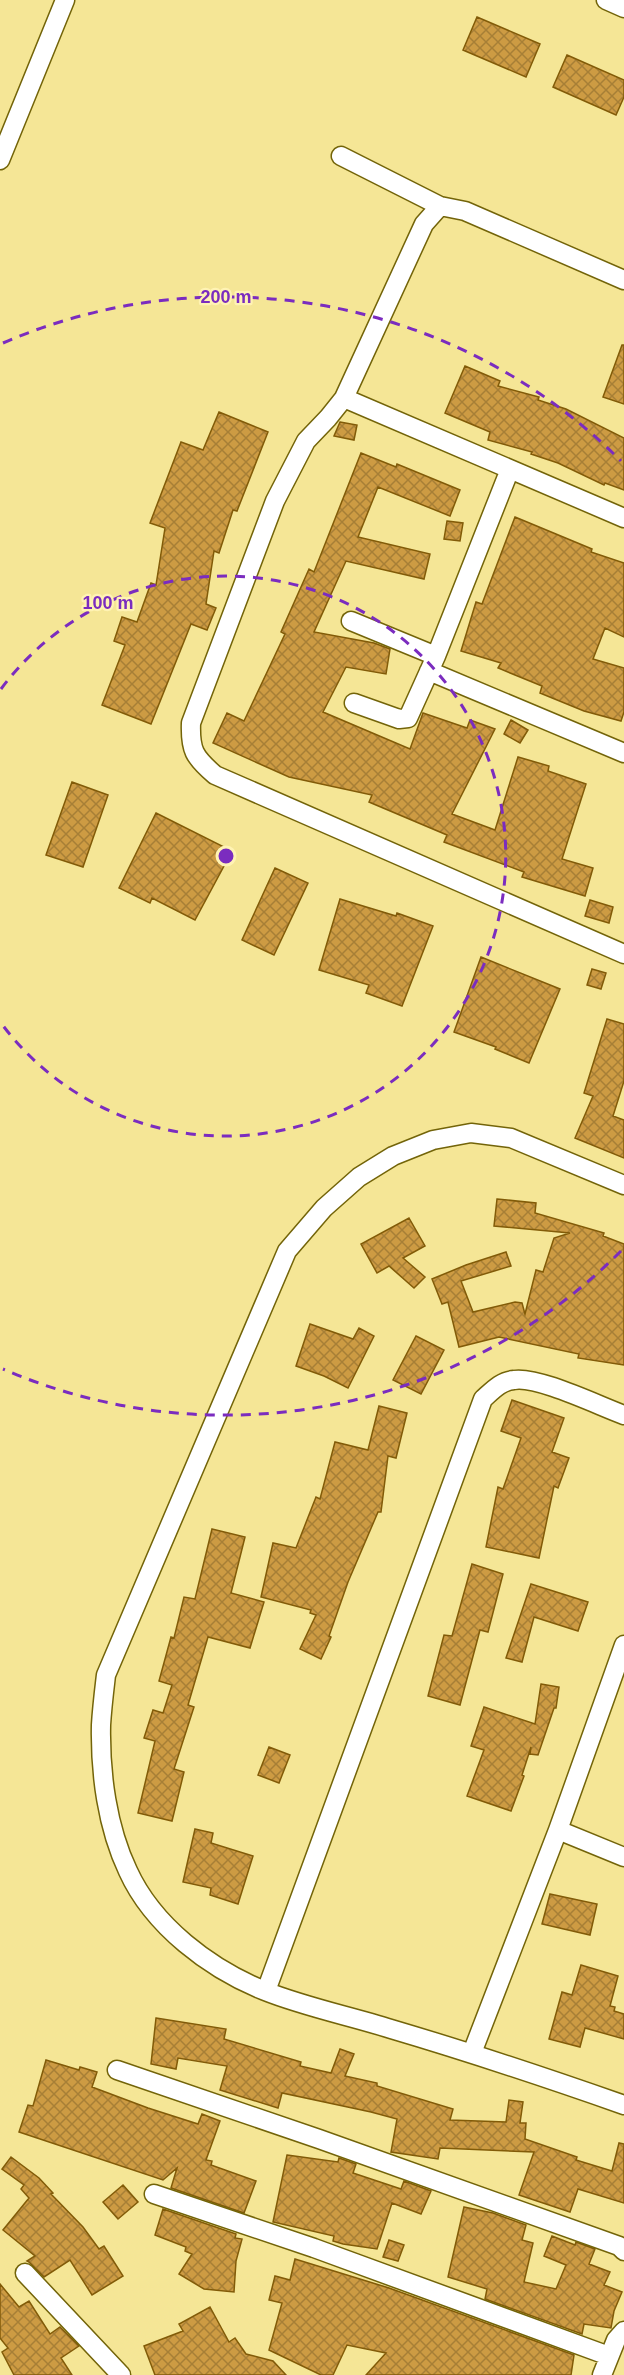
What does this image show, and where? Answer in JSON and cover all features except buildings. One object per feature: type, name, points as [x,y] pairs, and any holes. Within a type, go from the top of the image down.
[{"type":"street","points":[[0,160],[64,0]]},
{"type":"street","points":[[606,0],[624,8]]},
{"type":"street","points":[[341,156],[440,206],[465,211],[624,280]]},
{"type":"street","points":[[440,206],[424,224],[344,398],[306,441],[274,501],[190,723],[190,744],[201,762],[215,775],[624,954]]},
{"type":"street","points":[[344,398],[624,518]]},
{"type":"street","points":[[354,703],[399,719],[408,717],[510,469]]},
{"type":"street","points":[[351,621],[432,663],[624,753]]},
{"type":"street","points":[[624,1185],[510,1138],[471,1133],[433,1140],[393,1156],[359,1177],[324,1208],[287,1251],[106,1675],[101,1725],[111,1821],[128,1872],[159,1919],[193,1950],[230,1974],[266,1991],[472,2053],[624,2104]]},
{"type":"street","points":[[266,1991],[483,1399],[499,1384],[516,1379],[536,1382],[624,1415]]},
{"type":"street","points":[[472,2053],[558,1830],[624,1645]]},
{"type":"street","points":[[558,1830],[624,1857]]},
{"type":"street","points":[[117,2070],[619,2246],[624,2251]]},
{"type":"street","points":[[154,2193],[325,2252],[609,2356]]},
{"type":"street","points":[[25,2273],[121,2375]]},
{"type":"street","points":[[602,2375],[616,2340],[624,2328]]}]
